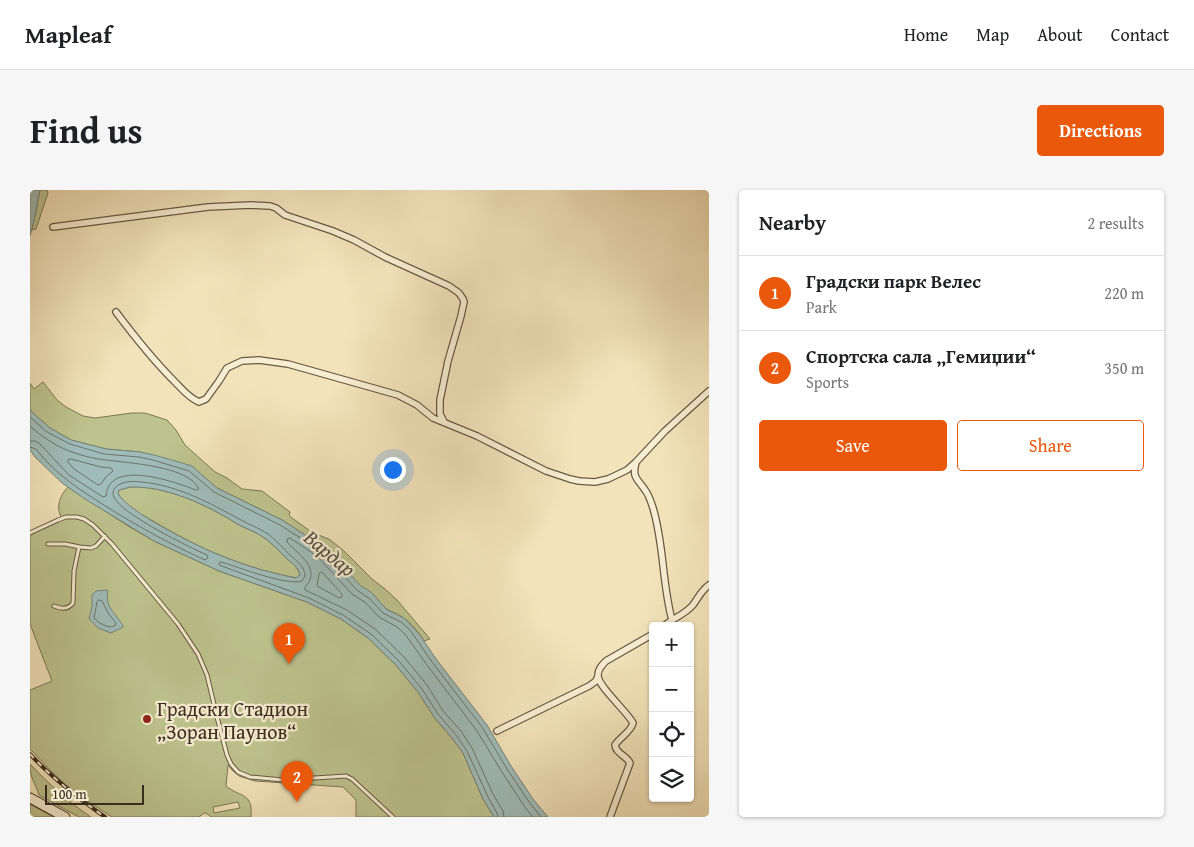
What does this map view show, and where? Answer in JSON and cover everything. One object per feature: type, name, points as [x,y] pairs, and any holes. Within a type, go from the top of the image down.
[{"type":"main road","points":[[30,798],[65,817]]},
{"type":"street","points":[[53,227],[208,207],[270,206],[290,216],[354,240],[385,257],[449,286],[459,293],[464,302],[440,400],[440,414],[444,422]]},
{"type":"street","points":[[116,312],[141,346],[162,370],[191,398],[199,402],[206,399],[227,368],[242,361],[259,360],[299,366],[392,392],[417,405],[434,418],[477,436],[546,471],[570,479],[588,482],[601,481],[619,475],[636,462],[660,435],[709,391]]},
{"type":"street","points":[[636,462],[635,476],[649,497],[658,528],[666,596],[672,620]]},
{"type":"street","points":[[669,622],[690,609],[701,592],[709,585]]},
{"type":"street","points":[[497,731],[589,686],[596,681],[600,668],[606,661],[649,636]]},
{"type":"street","points":[[598,676],[608,692],[633,723],[615,745],[617,751],[630,763],[610,817]]},
{"type":"lane","points":[[30,533],[51,522],[75,516],[84,519],[105,536],[131,566],[178,624],[197,651],[207,675],[227,755],[235,770],[244,775],[283,780],[346,776],[352,779],[393,817]]},
{"type":"lane","points":[[48,544],[94,547],[105,536]]},
{"type":"lane","points":[[54,606],[65,608],[73,603],[74,571],[79,547]]},
{"type":"green space","points":[[40,190],[47,190],[48,193],[36,229],[32,230]]},
{"type":"green space","points":[[43,382],[57,400],[83,416],[95,418],[145,413],[167,420],[185,445],[215,472],[242,489],[262,491],[290,512],[289,515],[292,518],[313,533],[329,539],[344,551],[372,579],[397,600],[430,639],[424,641],[409,622],[385,608],[372,594],[361,587],[324,547],[282,520],[217,488],[192,467],[140,452],[106,449],[71,440],[50,428],[30,409],[30,383],[34,389]]},
{"type":"green space","points":[[68,487],[154,541],[219,571],[307,602],[341,619],[368,638],[395,664],[463,753],[483,799],[494,817],[356,817],[356,800],[343,787],[255,781],[239,776],[228,765],[226,786],[248,799],[251,817],[211,817],[204,813],[199,817],[112,817],[67,786],[30,749],[30,690],[52,681],[30,624],[30,533],[62,518],[59,506]],"holes":[[[238,802],[240,808],[214,813],[213,807]]]},
{"type":"green space","points":[[130,487],[152,488],[174,494],[218,513],[266,539],[295,566],[300,575],[296,578],[249,566],[187,540],[128,506],[118,493],[119,490]]},
{"type":"green space","points":[[30,764],[44,779],[91,817],[79,817],[39,795],[32,777]]},
{"type":"green space","points":[[30,804],[54,817],[30,817]]},
{"type":"water","points":[[30,190],[40,190],[30,236]]},
{"type":"water","points":[[30,409],[50,428],[71,440],[106,449],[154,455],[192,466],[217,488],[282,520],[324,547],[386,609],[404,618],[420,635],[487,725],[511,766],[533,799],[548,817],[494,817],[483,799],[463,753],[395,664],[368,638],[341,619],[307,602],[219,571],[154,541],[62,483],[30,450]],"holes":[[[130,487],[141,487],[185,497],[256,533],[279,550],[293,564],[300,575],[296,578],[240,563],[212,552],[148,519],[123,500],[118,493],[119,490]]]},
{"type":"water","points":[[107,590],[109,606],[123,626],[111,633],[98,628],[89,619],[92,595],[96,591]]},
{"type":"railway","points":[[30,754],[85,803],[105,817]]},
{"type":"place","name":"Градски парк Велес","points":[[289,664]]},
{"type":"place","name":"Градски Стадион „Зоран Паунов“","points":[[147,719]]},
{"type":"place","name":"Спортска сала „Гемиџии“","points":[[297,802]]},
{"type":"water label","name":"Вардар","points":[[330,553]]}]
